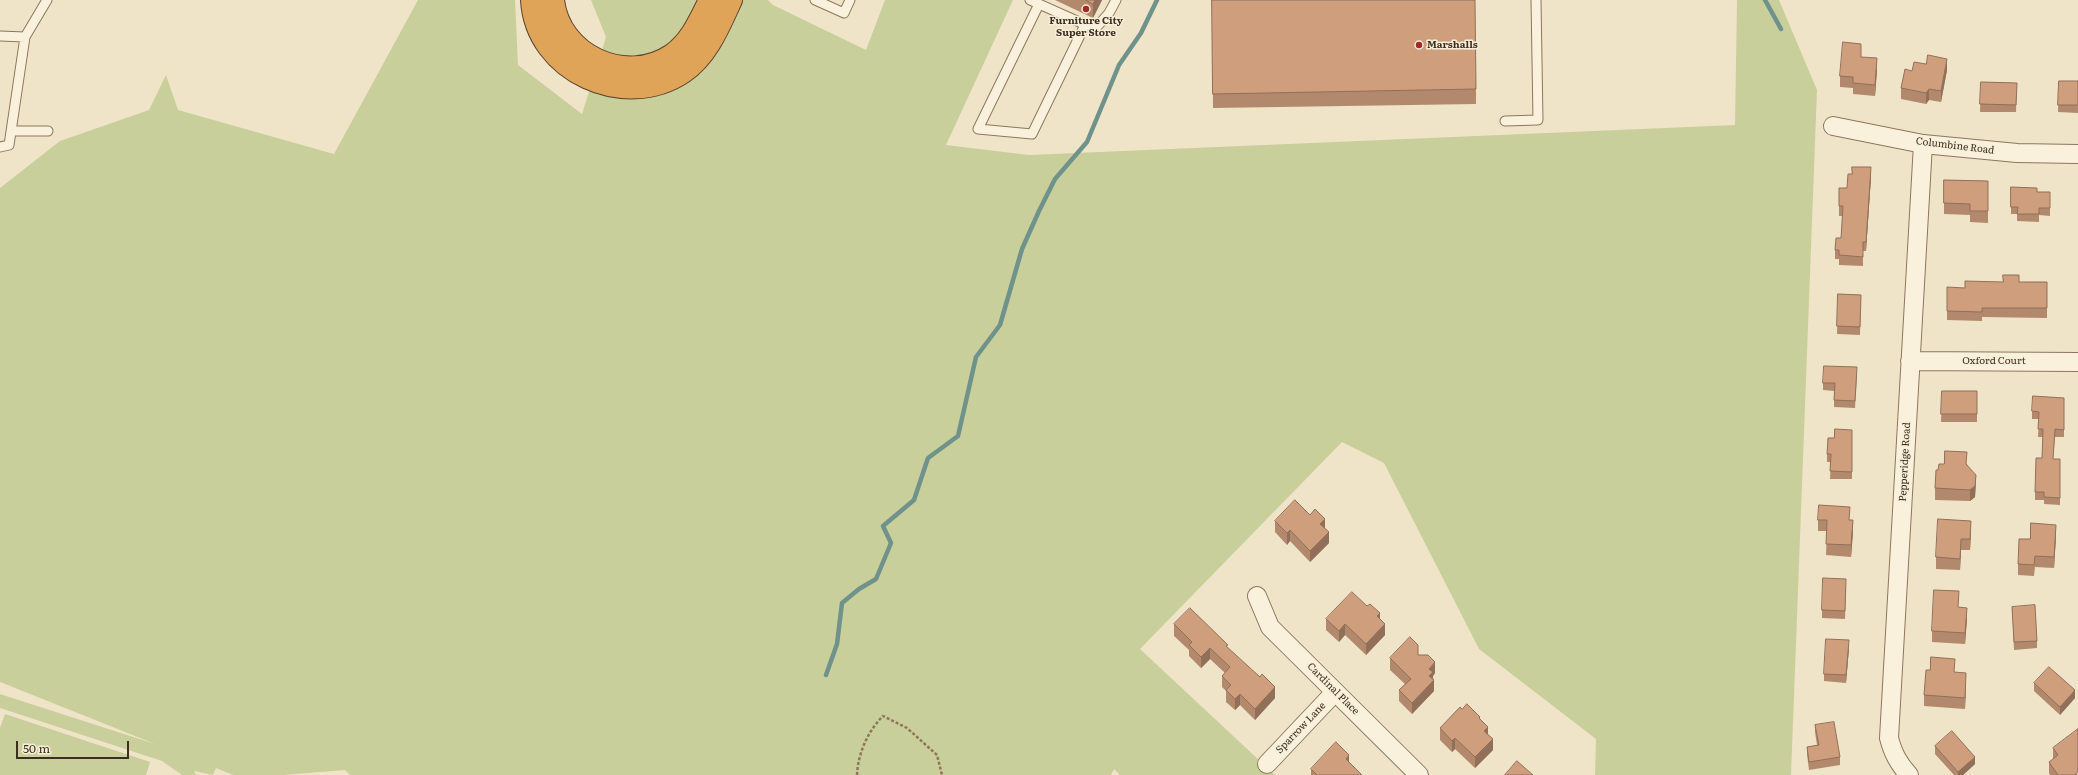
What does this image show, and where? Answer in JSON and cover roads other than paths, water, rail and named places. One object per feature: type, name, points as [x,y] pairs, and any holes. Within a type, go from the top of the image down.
[{"type":"highway","points":[[532,0],[540,30],[554,53],[564,64],[594,82],[632,89],[661,84],[674,78],[689,67],[708,45],[731,0]]},
{"type":"highway","points":[[553,0],[562,28],[576,46],[590,58],[618,68],[628,68],[650,65],[662,61],[682,47],[694,32],[710,0]]},
{"type":"street","name":"Columbine Road","points":[[1833,126],[1923,144],[2017,153],[2078,154]]},
{"type":"street","name":"Pepperidge Road","points":[[1909,775],[1900,765],[1892,752],[1889,738],[1923,144]]},
{"type":"street","name":"Oxford Court","points":[[1910,361],[2078,362]]},
{"type":"street","name":"Cardinal Place","points":[[1257,596],[1270,627],[1419,775]]},
{"type":"street","name":"Sparrow Lane","points":[[1267,764],[1335,692]]},
{"type":"lane","points":[[0,147],[9,145],[26,37],[47,0]]},
{"type":"lane","points":[[815,0],[844,13],[850,0]]},
{"type":"lane","points":[[1085,25],[1032,134],[978,129],[1035,2],[1095,29],[1109,13],[1116,0]]},
{"type":"lane","points":[[1505,121],[1538,120],[1536,0]]},
{"type":"lane","points":[[0,36],[26,37]]},
{"type":"lane","points":[[11,131],[48,131]]},
{"type":"waterway","points":[[826,675],[837,644],[842,603],[859,589],[876,579],[891,543],[883,526],[914,500],[928,458],[958,436],[976,357],[1000,325],[1022,249],[1039,211],[1055,179],[1087,142],[1119,65],[1141,33],[1157,0]]},
{"type":"waterway","points":[[1765,0],[1781,29]]},
{"type":"place","name":"Furniture City Super Store","points":[[1086,9]]},
{"type":"place","name":"Marshalls","points":[[1419,45]]}]
